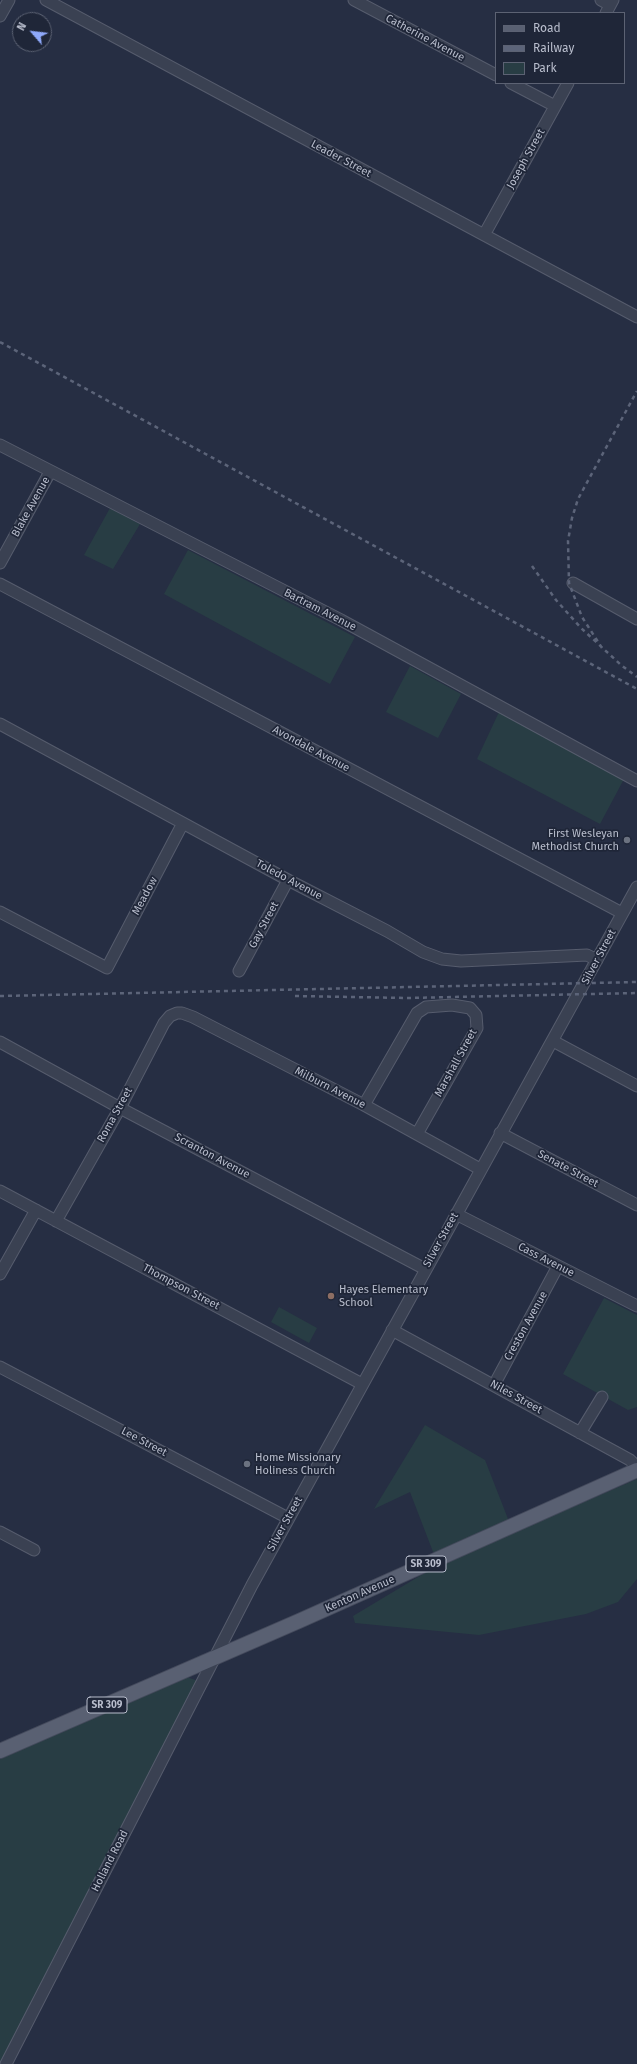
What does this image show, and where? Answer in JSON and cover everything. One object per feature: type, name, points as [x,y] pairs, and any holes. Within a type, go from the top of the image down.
[{"type":"main road","name":"Kenton Avenue","points":[[214,1658],[637,1468]]},
{"type":"main road","name":"SR 309","points":[[0,1751],[214,1658]]},
{"type":"street","points":[[0,16],[9,0]]},
{"type":"street","name":"Leader Street","points":[[46,0],[637,317]]},
{"type":"street","name":"Catherine Avenue","points":[[354,0],[495,74]]},
{"type":"street","points":[[513,84],[555,106]]},
{"type":"street","name":"Joseph Street","points":[[484,235],[567,84]]},
{"type":"street","name":"Bartram Avenue","points":[[0,446],[341,620],[637,781]]},
{"type":"street","name":"Blake Avenue","points":[[0,563],[50,472]]},
{"type":"street","points":[[573,583],[637,619]]},
{"type":"street","name":"Avondale Avenue","points":[[0,584],[622,913]]},
{"type":"street","name":"Toledo Avenue","points":[[0,724],[288,880],[387,931],[423,952],[442,959],[461,960],[587,955],[597,960]]},
{"type":"street","name":"Meadow","points":[[0,912],[107,968],[182,823]]},
{"type":"street","name":"Gay Street","points":[[239,971],[288,880]]},
{"type":"street","name":"Silver Street","points":[[214,1658],[288,1518],[637,887]]},
{"type":"street","name":"Marshall Street","points":[[364,1105],[417,1013],[426,1007],[452,1005],[470,1008],[476,1015],[477,1028],[417,1134]]},
{"type":"street","name":"Milburn Avenue","points":[[177,1013],[182,1012],[193,1017],[364,1105],[480,1169]]},
{"type":"street","name":"Roma Street","points":[[56,1221],[120,1108],[164,1023],[177,1013]]},
{"type":"street","points":[[552,1041],[637,1086]]},
{"type":"street","name":"Scranton Avenue","points":[[0,1042],[120,1108],[425,1269]]},
{"type":"street","name":"Senate Street","points":[[500,1133],[637,1205]]},
{"type":"street","name":"Thompson Street","points":[[0,1191],[362,1384]]},
{"type":"street","points":[[0,1274],[36,1210]]},
{"type":"street","name":"Cass Avenue","points":[[456,1214],[637,1306]]},
{"type":"street","name":"Creston Avenue","points":[[494,1385],[558,1266]]},
{"type":"street","name":"Niles Street","points":[[392,1330],[630,1460],[637,1468]]},
{"type":"street","name":"Lee Street","points":[[0,1367],[288,1518]]},
{"type":"street","points":[[580,1433],[602,1397]]},
{"type":"street","points":[[0,1532],[34,1550]]},
{"type":"street","name":"Holland Road","points":[[6,2064],[214,1658]]},
{"type":"green space","points":[[110,508],[140,524],[113,569],[84,555]]},
{"type":"green space","points":[[188,550],[355,637],[330,684],[164,594]]},
{"type":"green space","points":[[410,666],[461,694],[438,738],[386,712]]},
{"type":"green space","points":[[499,712],[624,779],[600,824],[477,759]]},
{"type":"green space","points":[[604,1298],[637,1315],[637,1407],[628,1410],[563,1374]]},
{"type":"green space","points":[[279,1307],[317,1328],[309,1343],[271,1322]]},
{"type":"green space","points":[[425,1425],[485,1460],[510,1524],[435,1557],[410,1492],[374,1509]]},
{"type":"green space","points":[[637,1479],[637,1579],[618,1602],[586,1614],[479,1635],[355,1623],[353,1616],[438,1565]]},
{"type":"green space","points":[[184,1676],[198,1681],[2,2064],[0,2064],[0,1759]]},
{"type":"railway","points":[[0,342],[637,689]]},
{"type":"railway","points":[[602,648],[582,617],[569,583],[568,541],[572,518],[578,499],[637,391]]},
{"type":"railway","points":[[532,566],[556,600],[581,628],[621,665],[637,677]]},
{"type":"railway","points":[[0,996],[637,982]]},
{"type":"railway","points":[[295,996],[407,998],[637,993]]},
{"type":"place","name":"First Wesleyan Methodist Church","points":[[627,840]]},
{"type":"place","name":"Hayes Elementary School","points":[[331,1296]]},
{"type":"place","name":"Home Missionary Holiness Church","points":[[247,1464]]}]
